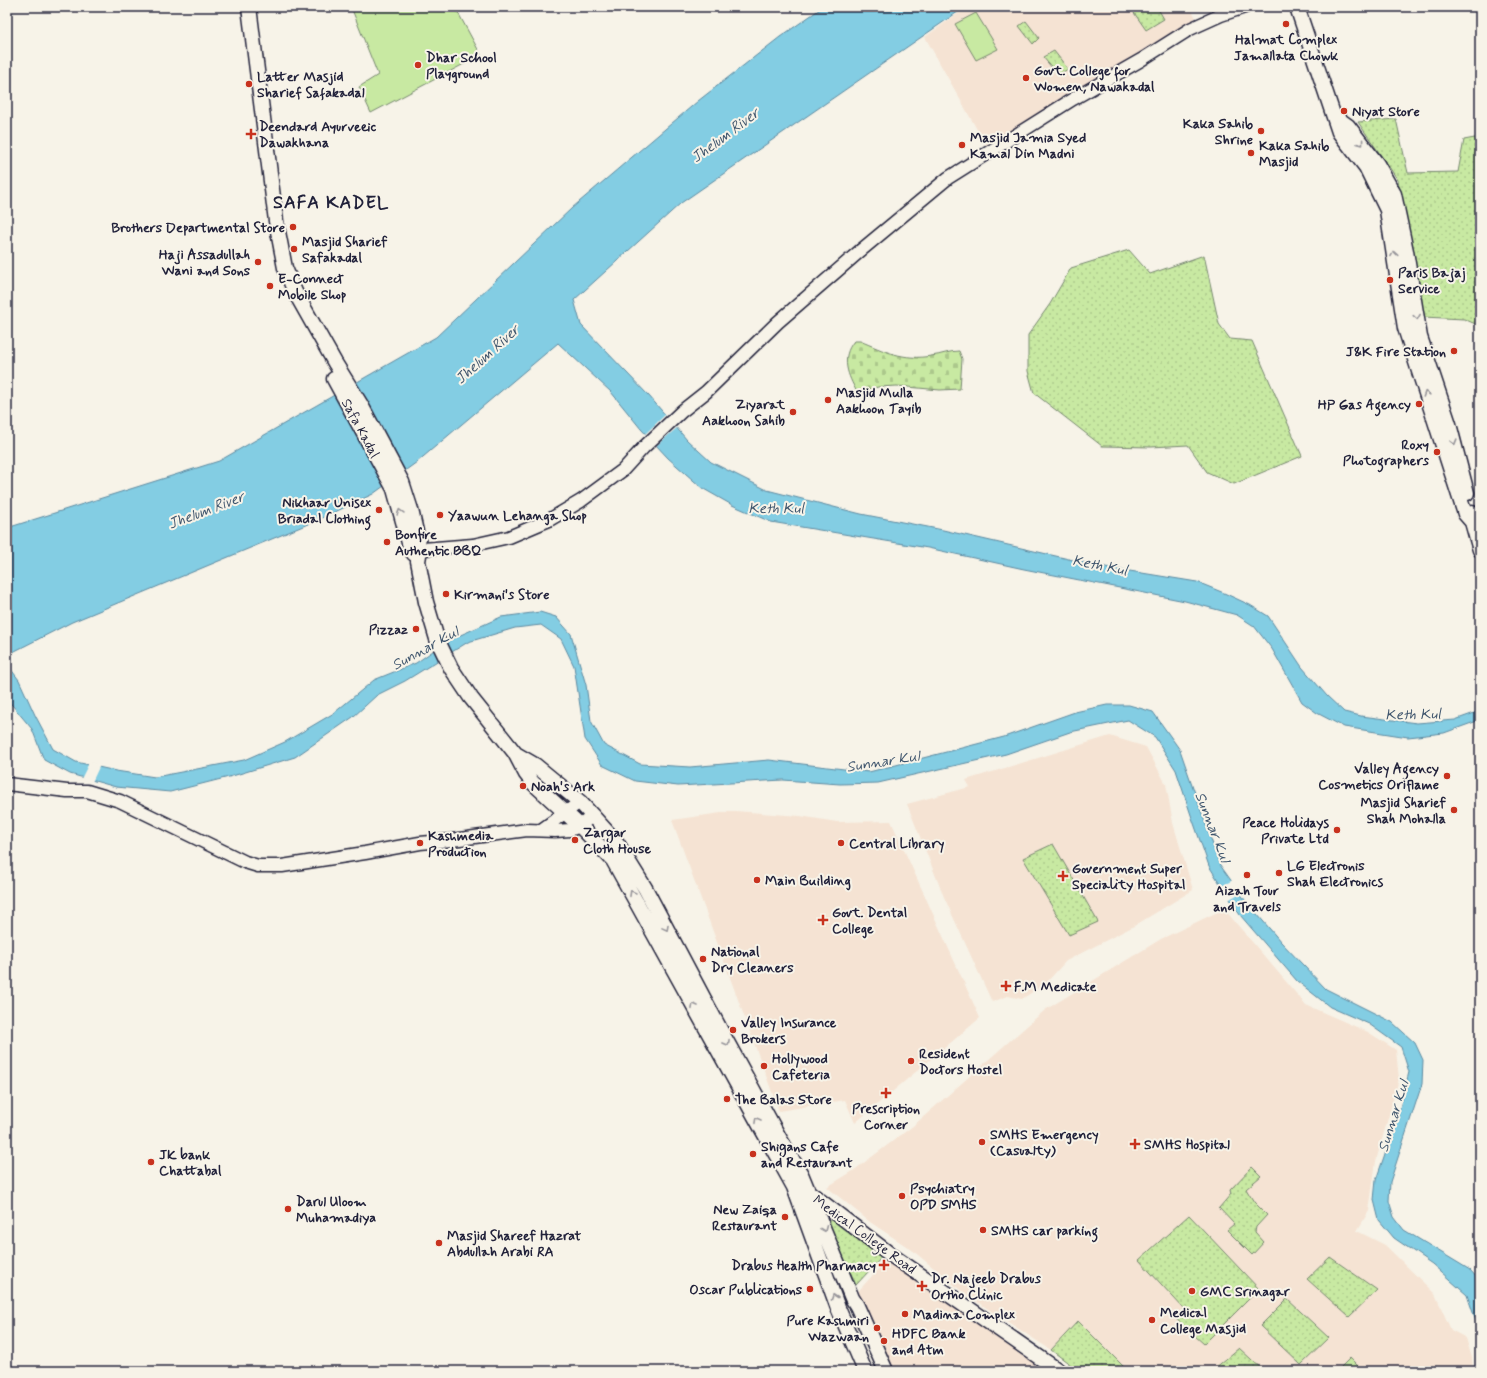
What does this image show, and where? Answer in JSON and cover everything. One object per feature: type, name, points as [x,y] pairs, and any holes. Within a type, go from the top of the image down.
[{"type":"main road","points":[[243,7],[255,115],[276,264],[291,304],[331,365]]},
{"type":"main road","points":[[249,7],[261,110],[282,257],[295,292],[331,365]]},
{"type":"main road","points":[[1297,7],[1339,132],[1366,167],[1387,210],[1405,328],[1465,514],[1472,522],[1480,550]]},
{"type":"main road","name":"Safa Kadal","points":[[331,365],[398,485],[416,553],[426,602],[437,639],[451,668],[471,698],[515,754]]},
{"type":"main road","points":[[515,754],[535,765],[580,802],[618,843],[645,888],[780,1139],[802,1174],[852,1298],[886,1371]]},
{"type":"main road","points":[[515,754],[526,774],[533,783],[580,826],[613,860],[794,1187],[838,1308],[866,1371]]},
{"type":"main road","name":"Medical College Road","points":[[809,1192],[891,1255],[1058,1371]]},
{"type":"street","points":[[416,553],[473,545],[509,537],[549,520],[581,500],[623,470],[644,447],[682,411],[706,392],[778,322],[948,178],[1060,107],[1141,60],[1190,29],[1220,15],[1244,7]]},
{"type":"street","points":[[10,785],[67,791],[87,791],[120,801],[245,862],[258,866],[282,866],[365,854],[420,843],[527,830],[570,830],[580,826],[593,815]]},
{"type":"street","points":[[541,830],[580,802]]},
{"type":"shaded area","name":"Govt. College for Women, Nawakadal","points":[[967,7],[1190,7],[1196,18],[1154,47],[988,149],[925,37]]},
{"type":"shaded area","name":"Government Super Speciality Hospital","points":[[1110,736],[1146,747],[1166,784],[1173,823],[1193,890],[1134,926],[1066,961],[1046,983],[1022,999],[1008,996],[992,1002],[944,897],[907,804],[970,787],[966,780]]},
{"type":"shaded area","name":"Govt. Dental College","points":[[735,811],[800,816],[837,822],[891,821],[980,1018],[855,1123],[845,1100],[779,1111],[672,820]]},
{"type":"shaded area","name":"SMHS Hospital","points":[[1224,909],[1306,1005],[1368,1032],[1396,1050],[1399,1079],[1376,1161],[1369,1211],[1357,1231],[1385,1245],[1435,1294],[1451,1330],[1466,1338],[1472,1358],[1473,1371],[1079,1371],[1051,1350],[965,1294],[912,1250],[870,1222],[827,1187],[853,1171],[913,1126],[1045,1010],[1161,939]]},
{"type":"shaded area","points":[[891,1255],[1057,1371],[886,1371],[852,1298]]},
{"type":"green space","name":"Dhar School Playground","points":[[351,7],[455,7],[481,55],[371,113],[359,87],[378,75]]},
{"type":"green space","points":[[1130,7],[1157,7],[1164,19],[1146,30]]},
{"type":"green space","points":[[976,13],[998,49],[976,60],[955,24]]},
{"type":"green space","points":[[1026,21],[1039,38],[1033,44],[1019,26]]},
{"type":"green space","points":[[1054,51],[1068,69],[1058,75],[1043,57]]},
{"type":"green space","points":[[1396,119],[1408,173],[1458,172],[1464,140],[1480,137],[1480,326],[1464,319],[1423,317],[1398,180],[1358,122]]},
{"type":"green space","points":[[1129,250],[1150,274],[1204,255],[1219,324],[1230,339],[1252,341],[1302,456],[1234,484],[1207,472],[1188,445],[1151,447],[1102,446],[1034,393],[1028,371],[1028,335],[1050,304],[1071,268]]},
{"type":"green space","points":[[854,341],[860,341],[894,354],[912,357],[931,356],[959,351],[962,359],[960,389],[940,390],[897,386],[878,387],[857,392],[848,373],[846,360],[847,354]]},
{"type":"green space","points":[[1053,844],[1098,922],[1069,935],[1023,858]]},
{"type":"green space","points":[[1252,1167],[1261,1176],[1246,1189],[1254,1202],[1267,1215],[1256,1227],[1255,1232],[1264,1242],[1252,1255],[1227,1230],[1234,1224],[1219,1208],[1231,1194],[1230,1190]]},
{"type":"green space","points":[[1189,1215],[1259,1289],[1204,1344],[1175,1318],[1184,1309],[1139,1260]]},
{"type":"green space","points":[[834,1219],[882,1257],[856,1285],[828,1222]]},
{"type":"green space","points":[[1330,1257],[1377,1290],[1349,1317],[1307,1279]]},
{"type":"green space","points":[[1287,1299],[1329,1338],[1301,1365],[1260,1326]]},
{"type":"green space","points":[[1078,1321],[1128,1371],[1079,1371],[1051,1350]]},
{"type":"green space","points":[[1239,1348],[1264,1371],[1217,1371],[1214,1369]]},
{"type":"green space","points":[[1350,1358],[1363,1371],[1337,1371]]},
{"type":"water","points":[[823,7],[965,7],[681,203],[574,300],[581,325],[649,396],[687,440],[711,462],[767,490],[861,514],[943,530],[1099,566],[1197,582],[1250,605],[1268,616],[1302,667],[1327,696],[1344,712],[1361,716],[1417,723],[1455,720],[1480,711],[1480,720],[1444,733],[1408,737],[1344,727],[1317,713],[1302,702],[1272,649],[1254,626],[1237,615],[1185,601],[928,548],[771,522],[732,505],[702,488],[668,458],[641,429],[611,392],[558,343],[417,462],[373,494],[320,519],[72,622],[7,655],[7,528],[219,461],[436,337],[572,208],[698,101],[780,37]]},
{"type":"water","points":[[540,612],[556,617],[571,634],[586,685],[591,721],[604,745],[640,764],[690,767],[769,760],[869,772],[1004,737],[1075,712],[1107,705],[1129,705],[1153,712],[1180,750],[1220,865],[1245,900],[1281,942],[1326,989],[1392,1022],[1415,1043],[1423,1060],[1422,1084],[1390,1182],[1389,1201],[1394,1217],[1404,1230],[1470,1270],[1480,1281],[1480,1333],[1467,1295],[1432,1264],[1394,1238],[1379,1220],[1374,1200],[1376,1180],[1398,1116],[1409,1072],[1401,1047],[1369,1024],[1330,1007],[1297,981],[1240,915],[1209,866],[1176,770],[1155,737],[1128,720],[1070,732],[1006,754],[878,783],[840,784],[783,780],[678,786],[635,781],[602,765],[585,739],[574,666],[561,639],[541,625],[515,628],[468,642],[405,681],[377,695],[353,717],[295,757],[229,777],[170,792],[116,787],[70,774],[44,760],[32,729],[7,699],[7,664],[19,680],[53,749],[76,762],[116,771],[155,777],[244,760],[285,742],[334,713],[374,680],[416,663],[447,641],[501,617]]},
{"type":"pier","points":[[667,413],[678,427],[655,447],[644,435]]},
{"type":"pier","points":[[89,763],[100,765],[92,782],[81,779]]},
{"type":"pier","points":[[1233,880],[1242,892],[1228,900],[1220,887]]},
{"type":"place","name":"Halmat Complex Jamallata Chowk","points":[[1286,24]]},
{"type":"place","name":"Dhar School Playground","points":[[418,65]]},
{"type":"place","name":"Govt. College for Women, Nawakadal","points":[[1026,78]]},
{"type":"place","name":"Latter Masjid Sharief Safakadal","points":[[249,84]]},
{"type":"place","name":"Niyat Store","points":[[1344,111]]},
{"type":"place","name":"Kaka Sahib Shrine","points":[[1261,131]]},
{"type":"place","name":"Deendard Ayurveeic Dawakhana","points":[[251,134]]},
{"type":"place","name":"Masjid Jamia Syed Kamal Din Madni","points":[[962,145]]},
{"type":"place","name":"Kaka Sahib Masjid","points":[[1251,153]]},
{"type":"place","name":"Brothers Departmental Store","points":[[293,227]]},
{"type":"place","name":"Masjid Sharief Safakadal","points":[[294,249]]},
{"type":"place","name":"Haji Assadullah Wani and Sons","points":[[258,262]]},
{"type":"place","name":"Paris Bajaj Service","points":[[1390,280]]},
{"type":"place","name":"E-Connect Mobile Shop","points":[[270,286]]},
{"type":"place","name":"J&K Fire Station","points":[[1454,351]]},
{"type":"place","name":"Masjid Mulla Aakhoon Tayib","points":[[828,400]]},
{"type":"place","name":"HP Gas Agency","points":[[1419,404]]},
{"type":"place","name":"Ziyarat Aakhoon Sahib","points":[[793,412]]},
{"type":"place","name":"Roxy Photographers","points":[[1437,452]]},
{"type":"place","name":"Nikhaar Unisex Briadal Clothing","points":[[379,510]]},
{"type":"place","name":"Yaawun Lehanga Shop","points":[[440,515]]},
{"type":"place","name":"Bonfire Authentic BBQ","points":[[387,542]]},
{"type":"place","name":"Kirmani's Store","points":[[446,594]]},
{"type":"place","name":"Pizzaz","points":[[416,629]]},
{"type":"place","name":"Valley Agency Cosmetics Oriflame","points":[[1447,776]]},
{"type":"place","name":"Noah's Ark","points":[[523,786]]},
{"type":"place","name":"Masjid Sharief Shah Mohalla","points":[[1454,810]]},
{"type":"place","name":"Peace Holidays Private Ltd","points":[[1337,830]]},
{"type":"place","name":"Zargar Cloth House","points":[[575,840]]},
{"type":"place","name":"Kashmedia Production","points":[[420,843]]},
{"type":"place","name":"Central Library","points":[[841,843]]},
{"type":"place","name":"LG Electronis Shah Electronics","points":[[1279,873]]},
{"type":"place","name":"Aizah Tour and Travels","points":[[1247,875]]},
{"type":"place","name":"Government Super Speciality Hospital","points":[[1063,876]]},
{"type":"place","name":"Main Building","points":[[757,880]]},
{"type":"place","name":"Govt. Dental College","points":[[823,920]]},
{"type":"place","name":"National Dry Cleaners","points":[[703,959]]},
{"type":"place","name":"F.M Medicate","points":[[1006,986]]},
{"type":"place","name":"Valley Insurance Brokers","points":[[733,1030]]},
{"type":"place","name":"Resident Doctors Hostel","points":[[911,1061]]},
{"type":"place","name":"Hollywood Cafeteria","points":[[764,1066]]},
{"type":"place","name":"Prescription Corner","points":[[886,1093]]},
{"type":"place","name":"The Balas Store","points":[[727,1099]]},
{"type":"place","name":"SMHS Emergency (Casualty)","points":[[982,1142]]},
{"type":"place","name":"SMHS Hospital","points":[[1135,1144]]},
{"type":"place","name":"Shigans Cafe and Restaurant","points":[[753,1154]]},
{"type":"place","name":"JK bank Chattabal","points":[[151,1162]]},
{"type":"place","name":"Psychiatry OPD SMHS","points":[[902,1196]]},
{"type":"place","name":"Darul Uloom Muhamadiya","points":[[288,1209]]},
{"type":"place","name":"New Zaiqa Restaurant","points":[[785,1217]]},
{"type":"place","name":"SMHS car parking","points":[[983,1230]]},
{"type":"place","name":"Masjid Shareef Hazrat Abdullah Arabi RA","points":[[439,1243]]},
{"type":"place","name":"Drabus Health Pharmacy","points":[[884,1265]]},
{"type":"place","name":"Dr. Najeeb Drabus Ortho Clinic","points":[[922,1286]]},
{"type":"place","name":"Oscar Publications","points":[[810,1289]]},
{"type":"place","name":"GMC Srinagar","points":[[1192,1291]]},
{"type":"place","name":"Madina Complex","points":[[905,1314]]},
{"type":"place","name":"Medical College Masjid","points":[[1152,1320]]},
{"type":"place","name":"Pure Kashmiri Wazwaan","points":[[877,1328]]},
{"type":"place","name":"HDFC Bank and Atm","points":[[884,1341]]},
{"type":"district","name":"SAFA KADEL","points":[[331,202]]},
{"type":"water label","name":"Jhelum River","points":[[725,135]]},
{"type":"water label","name":"Jhelum River","points":[[487,354]]},
{"type":"water label","name":"Keth Kul","points":[[776,508]]},
{"type":"water label","name":"Jhelum River","points":[[206,510]]},
{"type":"water label","name":"Keth Kul","points":[[1100,565]]},
{"type":"water label","name":"Sunnar Kul","points":[[425,648]]},
{"type":"water label","name":"Keth Kul","points":[[1413,714]]},
{"type":"water label","name":"Sunnar Kul","points":[[883,761]]},
{"type":"water label","name":"Sunnar Kul","points":[[1213,827]]},
{"type":"water label","name":"Sunnar Kul","points":[[1393,1116]]}]
